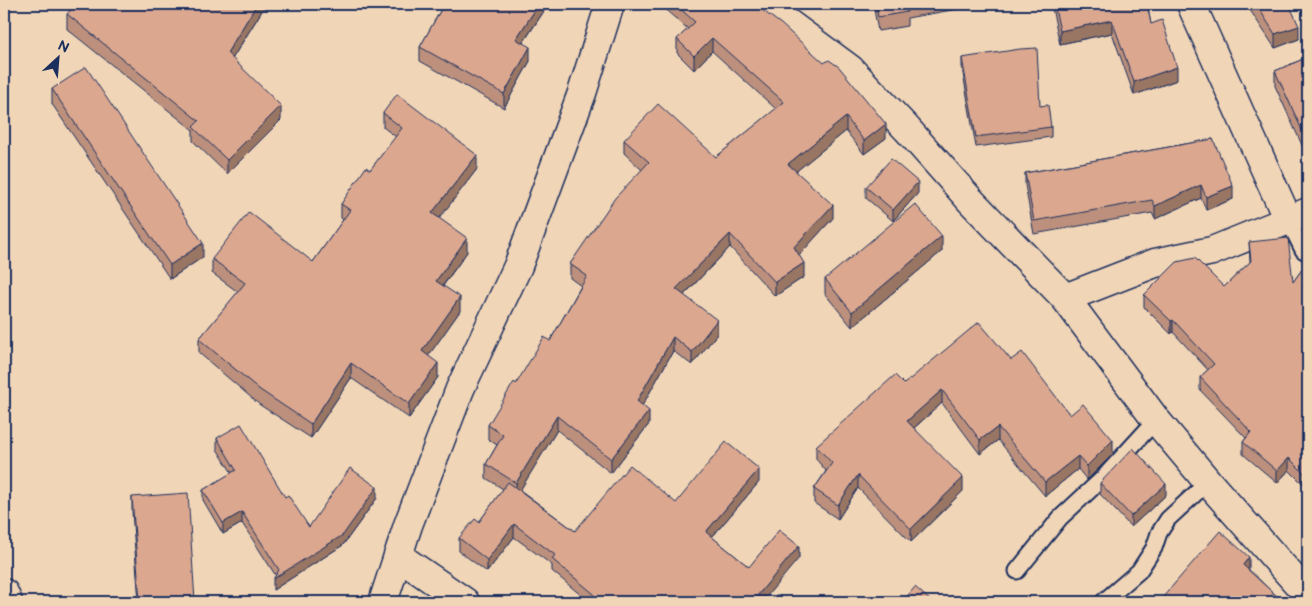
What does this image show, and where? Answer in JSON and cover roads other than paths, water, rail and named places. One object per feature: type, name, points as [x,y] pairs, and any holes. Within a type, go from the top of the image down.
[{"type":"street","points":[[383,602],[408,525],[460,389],[518,266],[582,93],[610,4]]},
{"type":"street","points":[[762,4],[850,69],[971,201],[1065,298],[1156,420],[1308,595]]},
{"type":"street","points":[[1065,298],[1155,263],[1212,251],[1298,216],[1191,4]]},
{"type":"street","points":[[398,556],[464,602]]},
{"type":"street","points":[[4,593],[8,602]]},
{"type":"lane","points":[[1298,216],[1303,250],[1308,253]]},
{"type":"lane","points":[[1017,572],[1060,518],[1102,479],[1156,420]]},
{"type":"lane","points":[[1103,602],[1139,571],[1154,548],[1159,533],[1168,519],[1208,482]]}]
